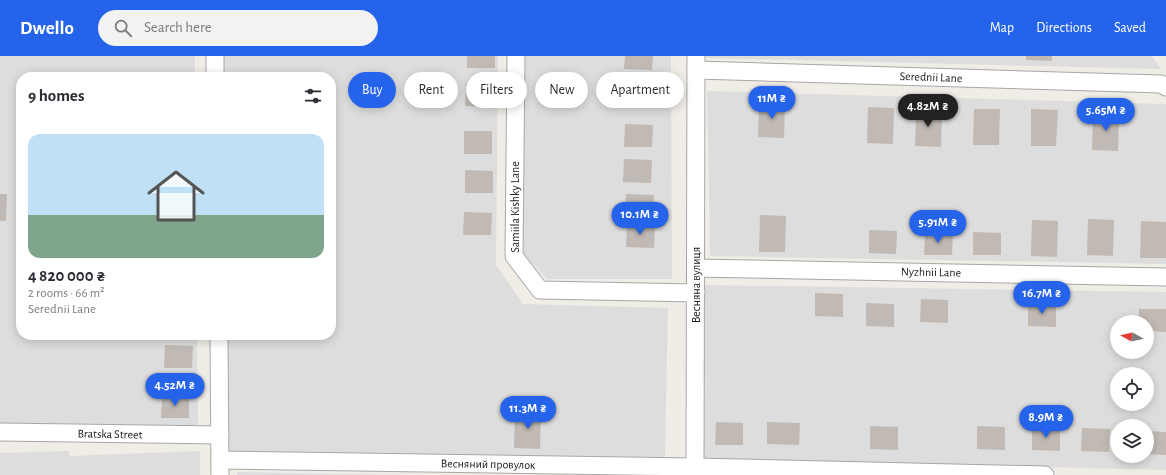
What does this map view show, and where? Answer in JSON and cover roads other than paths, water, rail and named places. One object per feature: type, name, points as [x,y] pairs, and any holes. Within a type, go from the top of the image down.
[{"type":"street","points":[[215,56],[215,72]]},
{"type":"street","name":"Samiila Kishky Lane","points":[[516,56],[514,256],[540,290],[696,293]]},
{"type":"street","name":"Весняна вулиця","points":[[695,467],[696,63]]},
{"type":"street","name":"Serednii Lane","points":[[696,63],[1161,84],[1166,86]]},
{"type":"street","name":"Nyzhnii Lane","points":[[696,268],[1166,277]]},
{"type":"street","points":[[219,340],[220,467]]},
{"type":"street","name":"Bratska Street","points":[[0,432],[220,435]]},
{"type":"street","name":"Весняний провулок","points":[[220,467],[695,467],[1044,475]]}]
